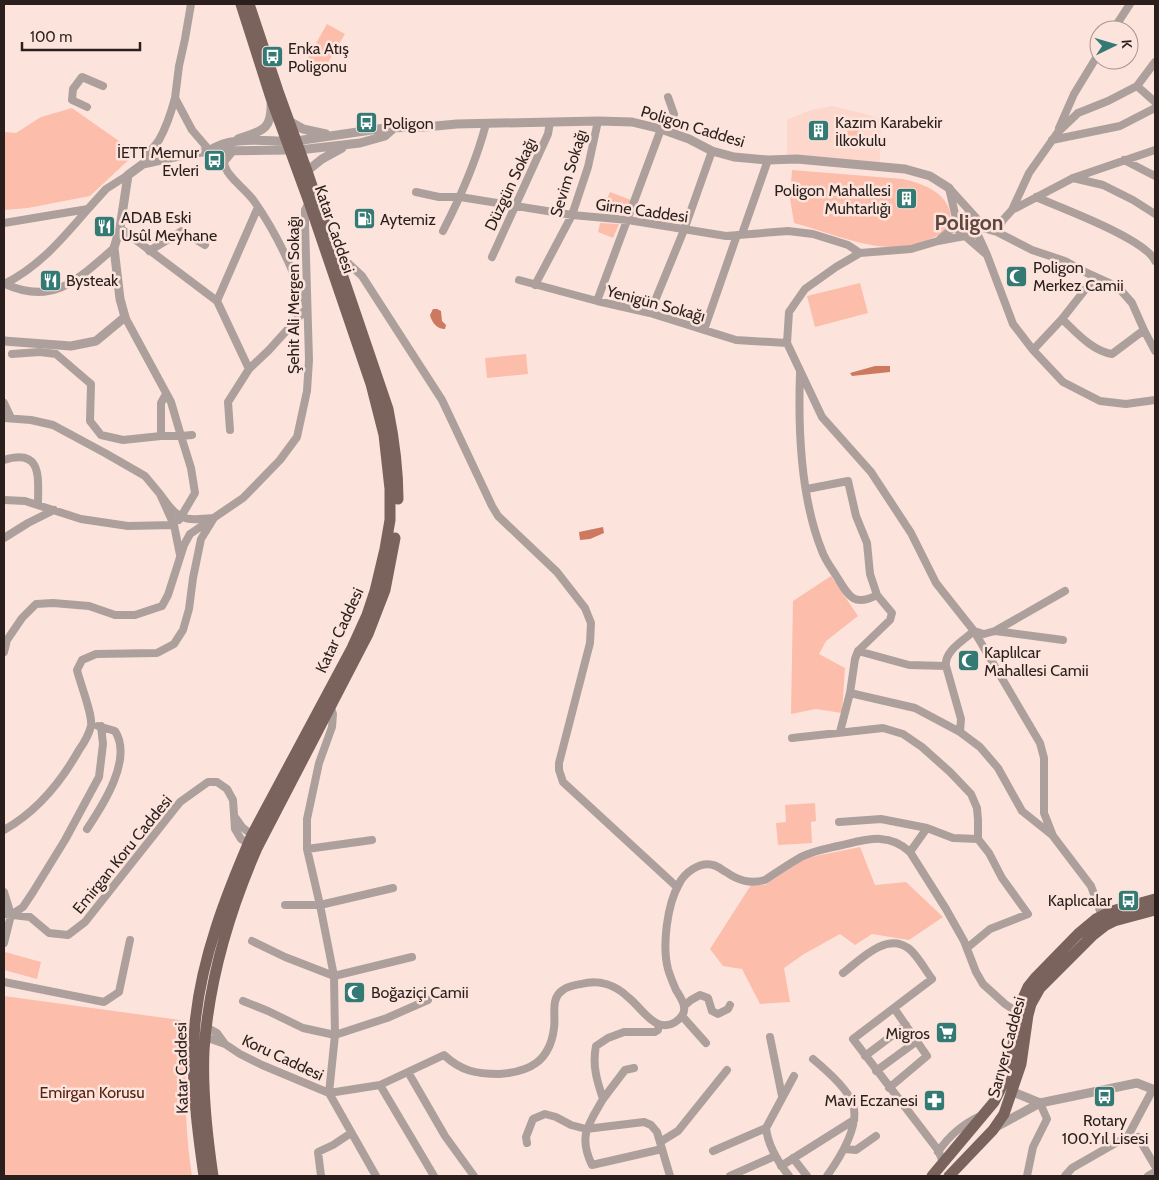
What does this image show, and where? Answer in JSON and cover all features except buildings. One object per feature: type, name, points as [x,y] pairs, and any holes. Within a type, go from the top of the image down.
[{"type":"main road","name":"Katar Caddesi","points":[[204,1176],[198,1120],[200,1032],[227,929],[255,841],[362,627],[375,591],[386,549],[390,520],[388,459],[380,414],[307,171],[271,98],[241,4]]},
{"type":"main road","name":"Katar Caddesi","points":[[249,4],[289,121],[293,146],[309,202],[335,266],[388,410],[398,473],[398,510],[391,563],[383,596],[368,634],[255,841]]},
{"type":"main road","name":"Sarıyer Caddesi","points":[[932,1176],[941,1157],[994,1102],[1006,1078],[1011,1062],[1028,987],[1036,977],[1078,934],[1104,920],[1112,910],[1155,900]]},
{"type":"main road","name":"Sarıyer Caddesi","points":[[1104,920],[1122,919],[1155,910]]},
{"type":"main road","name":"Sarıyer Caddesi","points":[[951,1174],[996,1127],[1004,1114],[1021,1064],[1022,1014]]},
{"type":"main road","name":"Katar Caddesi","points":[[200,1032],[213,1176]]},
{"type":"main road","points":[[994,1102],[1013,1092]]},
{"type":"main road","points":[[983,1115],[993,1120],[996,1127]]},
{"type":"main road","points":[[941,1157],[951,1174]]},
{"type":"street","points":[[143,164],[146,155],[157,142],[169,121],[175,98],[178,66],[185,39],[190,4]]},
{"type":"street","points":[[1120,20],[1130,4]]},
{"type":"street","points":[[1012,210],[1028,173],[1045,147],[1058,132],[1078,113],[1108,101],[1137,86],[1155,62]]},
{"type":"street","points":[[1058,132],[1074,94],[1089,69]]},
{"type":"street","points":[[87,107],[72,100],[73,89],[82,77],[103,86]]},
{"type":"street","points":[[1137,86],[1155,102]]},
{"type":"street","points":[[668,97],[674,114]]},
{"type":"street","points":[[175,98],[192,130],[210,151]]},
{"type":"street","points":[[230,430],[228,402],[249,369],[270,350],[308,308],[273,228],[239,183],[226,171],[224,162],[232,147],[266,127],[271,114],[271,98]]},
{"type":"street","points":[[1052,140],[1120,126],[1155,108]]},
{"type":"street","points":[[289,121],[310,131],[338,135]]},
{"type":"street","name":"Sevim Sokağı","points":[[535,284],[572,215],[588,167],[598,121]]},
{"type":"street","name":"Düzgün Sokağı","points":[[492,257],[548,134],[550,122]]},
{"type":"street","name":"Poligon Caddesi","points":[[293,146],[338,135],[394,128],[457,124],[632,122],[661,129],[688,139],[712,151],[734,157],[905,169],[930,176],[949,188]]},
{"type":"street","points":[[443,231],[460,197],[478,153],[486,124]]},
{"type":"street","name":"Poligon Caddesi","points":[[293,146],[348,145],[385,136],[394,128]]},
{"type":"street","points":[[597,301],[661,129]]},
{"type":"street","points":[[4,284],[32,266],[60,242],[106,189],[143,164],[210,151],[218,144],[232,147],[293,146]]},
{"type":"street","points":[[307,171],[322,159],[348,145]]},
{"type":"street","points":[[997,232],[1002,220],[1012,210],[1036,197],[1073,178],[1155,150]]},
{"type":"street","points":[[650,313],[684,230],[712,151]]},
{"type":"street","points":[[704,330],[768,160]]},
{"type":"street","points":[[1124,160],[1155,176]]},
{"type":"street","points":[[4,500],[25,501],[81,519],[128,526],[174,525],[194,493],[191,468],[171,402],[125,317],[120,299],[114,248],[120,228],[128,175]]},
{"type":"street","points":[[1073,178],[1103,185],[1133,200],[1155,214]]},
{"type":"street","points":[[949,188],[978,220],[978,230],[1013,324],[1062,382],[1100,401],[1126,404],[1154,402]]},
{"type":"street","points":[[949,188],[960,231],[987,255]]},
{"type":"street","name":"Girne Caddesi","points":[[416,192],[439,198],[460,197],[515,207],[628,220],[726,236],[788,231],[813,234],[848,245],[860,253]]},
{"type":"street","points":[[1036,197],[1097,223],[1154,256]]},
{"type":"street","name":"Şehit Ali Mergen Sokağı","points":[[4,652],[7,640],[22,618],[36,604],[53,603],[89,606],[115,615],[135,615],[162,606],[168,596],[180,556],[190,534],[243,498],[280,460],[297,437],[307,391],[309,360],[304,223],[305,210],[309,202]]},
{"type":"street","points":[[217,301],[258,207]]},
{"type":"street","points":[[4,223],[88,209]]},
{"type":"street","points":[[938,241],[958,224],[963,216],[973,215]]},
{"type":"street","points":[[120,228],[217,301],[249,369]]},
{"type":"street","points":[[1053,836],[1044,813],[1044,758],[1040,743],[974,630],[936,583],[911,533],[871,472],[822,417],[787,343],[789,312],[805,289],[860,253],[911,249],[938,241],[971,236],[978,230],[997,232],[1032,250],[1064,261],[1118,287],[1132,303],[1155,351]]},
{"type":"street","points":[[150,250],[182,231],[205,245]]},
{"type":"street","points":[[4,284],[34,293],[60,289],[81,276],[114,248]]},
{"type":"street","points":[[335,266],[348,263],[362,276],[437,392],[498,516],[557,572],[585,608],[590,623],[590,643],[559,764],[560,777],[563,782],[677,887]]},
{"type":"street","points":[[1034,350],[1062,319],[1095,277]]},
{"type":"street","name":"Yenigün Sokağı","points":[[519,280],[650,313],[736,340],[787,343]]},
{"type":"street","points":[[12,354],[40,352],[96,341],[125,317]]},
{"type":"street","points":[[1062,319],[1091,344],[1104,352],[1112,354],[1144,330]]},
{"type":"street","points":[[4,341],[52,349],[91,384],[90,421],[102,435],[124,440],[192,435]]},
{"type":"street","points":[[800,371],[798,411],[807,489],[814,528],[822,552],[846,593],[857,601],[866,601],[877,595]]},
{"type":"street","points":[[161,436],[161,403],[166,394]]},
{"type":"street","points":[[4,403],[8,418],[53,425],[146,476],[180,518],[192,520],[214,518]]},
{"type":"street","points":[[4,460],[21,457],[28,458],[35,464],[38,477],[38,505]]},
{"type":"street","points":[[807,489],[848,481],[856,516],[867,543],[870,574],[877,595],[893,616],[858,651],[840,732]]},
{"type":"street","points":[[160,494],[174,525],[180,556]]},
{"type":"street","points":[[4,538],[54,510]]},
{"type":"street","points":[[4,830],[18,822],[42,800],[68,771],[85,741],[91,725],[90,712],[76,670],[82,660],[96,654],[157,653],[174,644],[183,630],[189,609],[192,578],[202,538],[214,518]]},
{"type":"street","points":[[995,632],[1065,591]]},
{"type":"street","points":[[974,630],[984,634],[995,632],[1063,640]]},
{"type":"street","points":[[960,732],[961,719],[946,661],[948,654],[974,630]]},
{"type":"street","points":[[858,651],[908,665],[946,666]]},
{"type":"street","points":[[850,693],[915,708],[960,732],[980,747],[998,768],[1022,811],[1053,836],[1091,886],[1104,920]]},
{"type":"street","points":[[330,704],[333,714],[332,727],[319,762],[307,819],[307,849],[334,976],[335,1035],[329,1093],[376,1176]]},
{"type":"street","points":[[87,829],[106,800],[122,753],[120,738],[115,731],[91,725]]},
{"type":"street","points":[[7,915],[23,907],[86,802],[98,777],[103,744],[101,726]]},
{"type":"street","points":[[792,738],[883,728],[904,734],[950,772],[971,794],[977,808],[978,839],[989,853],[1002,878],[1028,914],[990,929],[967,948]]},
{"type":"street","points":[[85,741],[102,736]]},
{"type":"street","name":"Emirgan Koru Caddesi","points":[[7,915],[30,917],[49,933],[68,935],[85,922],[180,802],[208,782],[217,782],[227,789],[233,800],[235,817],[255,841]]},
{"type":"street","points":[[839,822],[881,819],[927,828],[953,838],[978,839]]},
{"type":"street","points":[[910,852],[927,828]]},
{"type":"street","points":[[603,1099],[596,1077],[594,1057],[596,1046],[608,1038],[624,1032],[654,1032],[658,1030],[659,1025],[673,1023],[682,1016],[684,1006],[672,980],[666,957],[666,934],[677,887],[681,878],[692,870],[706,864],[715,865],[736,879],[745,882],[755,882],[765,880],[802,857],[818,850],[873,838],[890,840],[903,845],[910,852],[946,909],[967,948],[976,972],[983,984],[1005,1004],[1022,1014]]},
{"type":"street","points":[[307,849],[372,840]]},
{"type":"street","points":[[285,904],[320,906],[392,888]]},
{"type":"street","points":[[4,892],[7,915],[4,940]]},
{"type":"street","points":[[4,982],[104,1002],[119,992],[130,940]]},
{"type":"street","points":[[252,941],[285,957],[334,976],[412,957]]},
{"type":"street","points":[[844,973],[883,944],[896,943],[909,948],[932,980],[853,1039],[941,1157]]},
{"type":"street","name":"Koru Caddesi","points":[[200,1032],[217,1033],[225,1044],[240,1054],[329,1093],[380,1085],[444,1055],[464,1070],[475,1072],[510,1073],[532,1067],[540,1061],[551,1041],[554,1028],[556,996],[568,987],[586,982],[604,983],[615,988],[659,1025]]},
{"type":"street","points":[[684,1006],[700,995],[708,998],[712,1011],[718,1014],[728,1009],[730,1004]]},
{"type":"street","points":[[243,1002],[268,1011],[304,1028],[335,1035],[387,1018],[428,1000]]},
{"type":"street","points":[[889,1088],[927,1056],[894,1008]]},
{"type":"street","points":[[682,1016],[706,1043]]},
{"type":"street","points":[[865,1056],[906,1025]]},
{"type":"street","points":[[770,1037],[782,1096]]},
{"type":"street","points":[[876,1071],[917,1041]]},
{"type":"street","points":[[813,1059],[824,1068],[853,1103],[854,1120],[845,1149],[827,1176]]},
{"type":"street","points":[[634,1068],[625,1070],[603,1099],[586,1129],[587,1155],[592,1165],[661,1145],[678,1132],[706,1099],[727,1070]]},
{"type":"street","points":[[408,1072],[441,1129],[474,1176]]},
{"type":"street","points":[[789,1176],[775,1156],[766,1128],[794,1076]]},
{"type":"street","points":[[996,1127],[1040,1102],[1137,1083],[1154,1089],[1128,1136],[1072,1168],[1065,1176]]},
{"type":"street","points":[[380,1085],[434,1176]]},
{"type":"street","points":[[1013,1092],[1040,1102],[1047,1119],[1034,1147],[1027,1176]]},
{"type":"street","points":[[527,1143],[526,1137],[533,1119],[545,1114],[586,1129],[644,1122],[651,1125],[657,1132],[670,1176]]},
{"type":"street","points":[[781,1166],[854,1120]]},
{"type":"street","points":[[713,1151],[766,1128]]},
{"type":"street","points":[[321,1176],[318,1152],[351,1133]]},
{"type":"street","points":[[845,1149],[856,1150],[876,1136]]},
{"type":"street","points":[[1138,1137],[1155,1166]]},
{"type":"street","points":[[730,1176],[775,1156]]},
{"type":"street","points":[[793,1158],[807,1176]]},
{"type":"street","points":[[1148,1176],[1155,1172]]},
{"type":"shaded area","points":[[832,106],[866,114],[881,120],[880,162],[787,157],[787,120],[811,110]]},
{"type":"shaded area","points":[[433,309],[441,311],[442,321],[446,325],[445,329],[437,327],[432,321],[430,315]]},
{"type":"shaded area","points":[[875,366],[890,366],[890,372],[852,376],[850,373]]},
{"type":"shaded area","points":[[603,527],[604,533],[590,539],[580,540],[579,532]]},
{"type":"green space","points":[[327,24],[345,34],[324,69],[307,59]]},
{"type":"green space","points":[[72,108],[136,153],[90,196],[28,208],[4,210],[4,132],[16,133],[41,117]]},
{"type":"green space","points":[[859,118],[860,141],[848,141],[847,119]]},
{"type":"green space","points":[[792,170],[903,179],[921,184],[930,188],[943,199],[951,215],[951,225],[940,234],[925,241],[909,246],[892,247],[859,242],[794,223],[790,198]]},
{"type":"green space","points":[[610,192],[631,200],[625,215],[601,212]]},
{"type":"green space","points":[[600,223],[619,224],[613,238],[598,232]]},
{"type":"green space","points":[[860,283],[868,313],[815,327],[807,296]]},
{"type":"green space","points":[[526,354],[528,374],[487,378],[485,358]]},
{"type":"green space","points":[[831,576],[858,616],[826,641],[819,654],[845,668],[842,713],[816,709],[791,714],[793,601]]},
{"type":"green space","points":[[815,803],[816,821],[811,822],[812,843],[778,845],[776,823],[786,822],[785,805]]},
{"type":"green space","points":[[860,847],[875,885],[906,882],[943,917],[909,940],[872,934],[855,945],[840,934],[804,954],[784,968],[790,1002],[760,1004],[742,969],[723,966],[710,949],[751,885],[765,885],[806,858]]},
{"type":"green space","points":[[5,952],[41,962],[37,979],[4,970]]},
{"type":"green space","name":"Emirgan Korusu","points":[[4,996],[180,1020],[186,1027],[186,1120],[192,1176],[4,1176]]},
{"type":"place","name":"Enka Atış Poligonu","points":[[272,57]]},
{"type":"place","name":"Poligon","points":[[367,123]]},
{"type":"place","name":"Kazım Karabekir İlkokulu","points":[[819,131]]},
{"type":"place","name":"İETT Memur Evleri","points":[[215,161]]},
{"type":"place","name":"Poligon Mahallesi Muhtarlığı","points":[[907,199]]},
{"type":"place","name":"Aytemiz","points":[[364,219]]},
{"type":"place","name":"ADAB Eski Usûl Meyhane","points":[[105,226]]},
{"type":"place","name":"Poligon Merkez Camii","points":[[1017,276]]},
{"type":"place","name":"Bysteak","points":[[50,280]]},
{"type":"place","name":"Kaplılcar Mahallesi Camii","points":[[968,661]]},
{"type":"place","name":"Kaplıcalar","points":[[1128,900]]},
{"type":"place","name":"Boğaziçi Camii","points":[[355,992]]},
{"type":"place","name":"Migros","points":[[946,1033]]},
{"type":"place","name":"Rotary 100.Yıl Lisesi","points":[[1105,1096]]},
{"type":"place","name":"Mavi Eczanesi","points":[[934,1100]]},
{"type":"district","name":"Poligon","points":[[969,223]]}]
